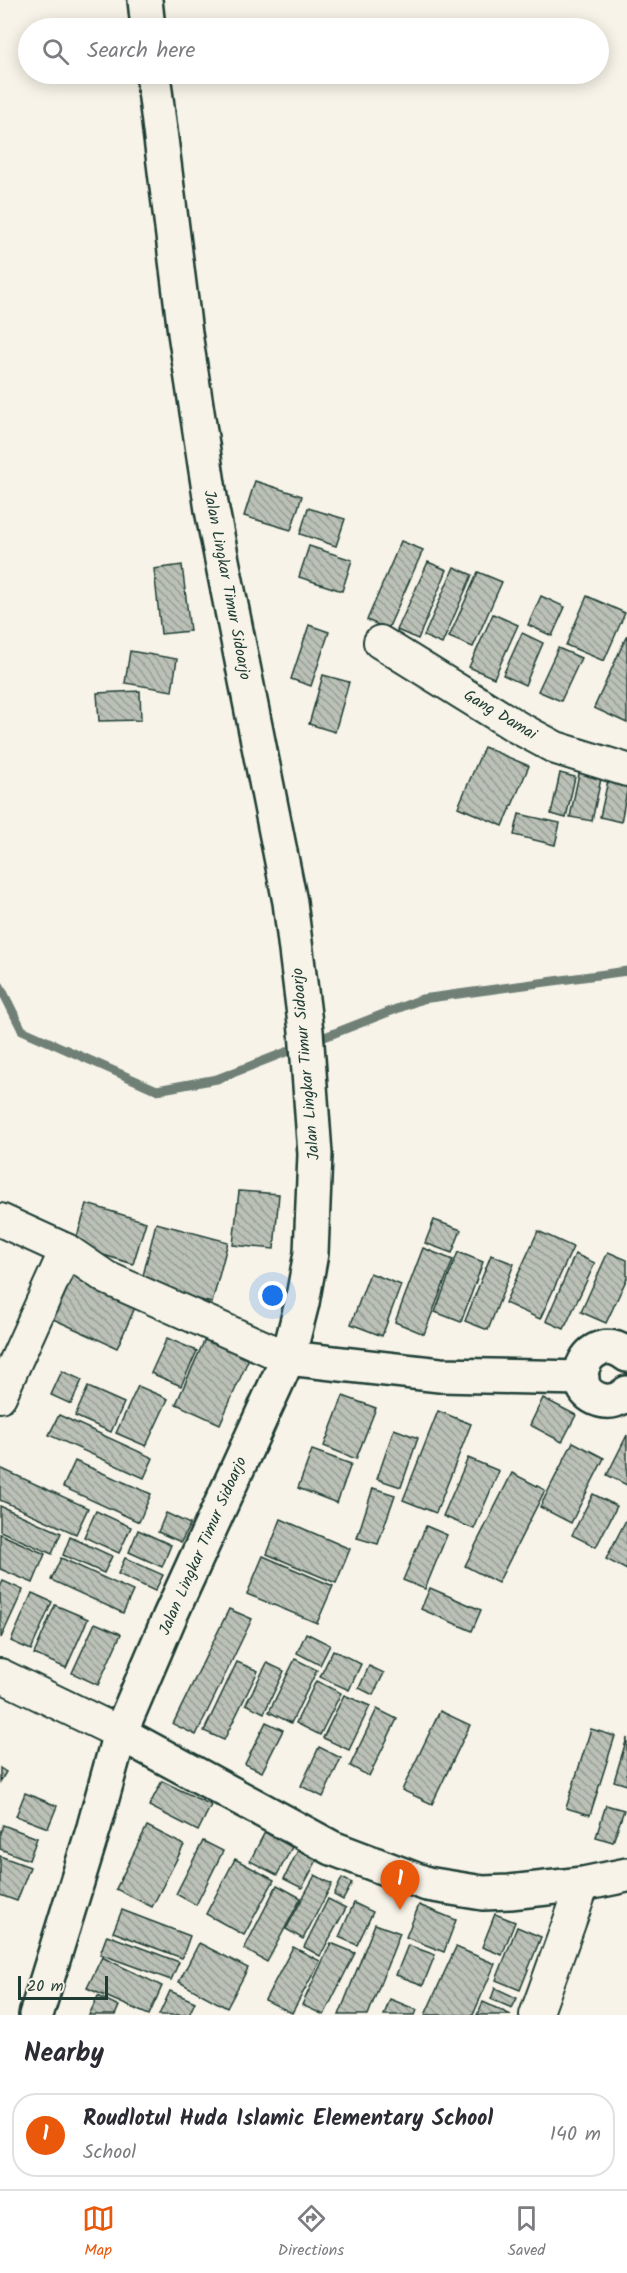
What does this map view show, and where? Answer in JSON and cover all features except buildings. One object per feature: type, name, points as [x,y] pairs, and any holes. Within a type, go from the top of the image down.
[{"type":"main road","points":[[144,0],[147,18]]},
{"type":"main road","name":"Jalan Lingkar Timur Sidoarjo","points":[[36,2015],[94,1827],[120,1733],[170,1616],[288,1358],[302,1303],[311,1253],[315,1154],[306,1031],[290,902],[212,510],[184,333],[154,84]]},
{"type":"main road","points":[[625,1350],[600,1349],[591,1354],[582,1369],[582,1378],[587,1390],[597,1399],[617,1400],[627,1393]]},
{"type":"main road","points":[[288,1358],[440,1375],[582,1378]]},
{"type":"main road","points":[[120,1733],[332,1848],[427,1884],[483,1893],[510,1892],[583,1884],[627,1875]]},
{"type":"street","name":"Gang Damai","points":[[380,642],[517,727],[556,748],[627,770]]},
{"type":"street","points":[[0,1220],[66,1250],[107,1278],[288,1358]]},
{"type":"street","points":[[0,1396],[66,1250]]},
{"type":"street","points":[[0,1675],[120,1733]]},
{"type":"street","points":[[536,2015],[583,1884]]},
{"type":"waterway","points":[[0,986],[22,1030],[157,1090],[217,1079],[422,999],[627,971]]},
{"type":"place","name":"Roudlotul Huda Islamic Elementary School","points":[[400,1910]]}]
